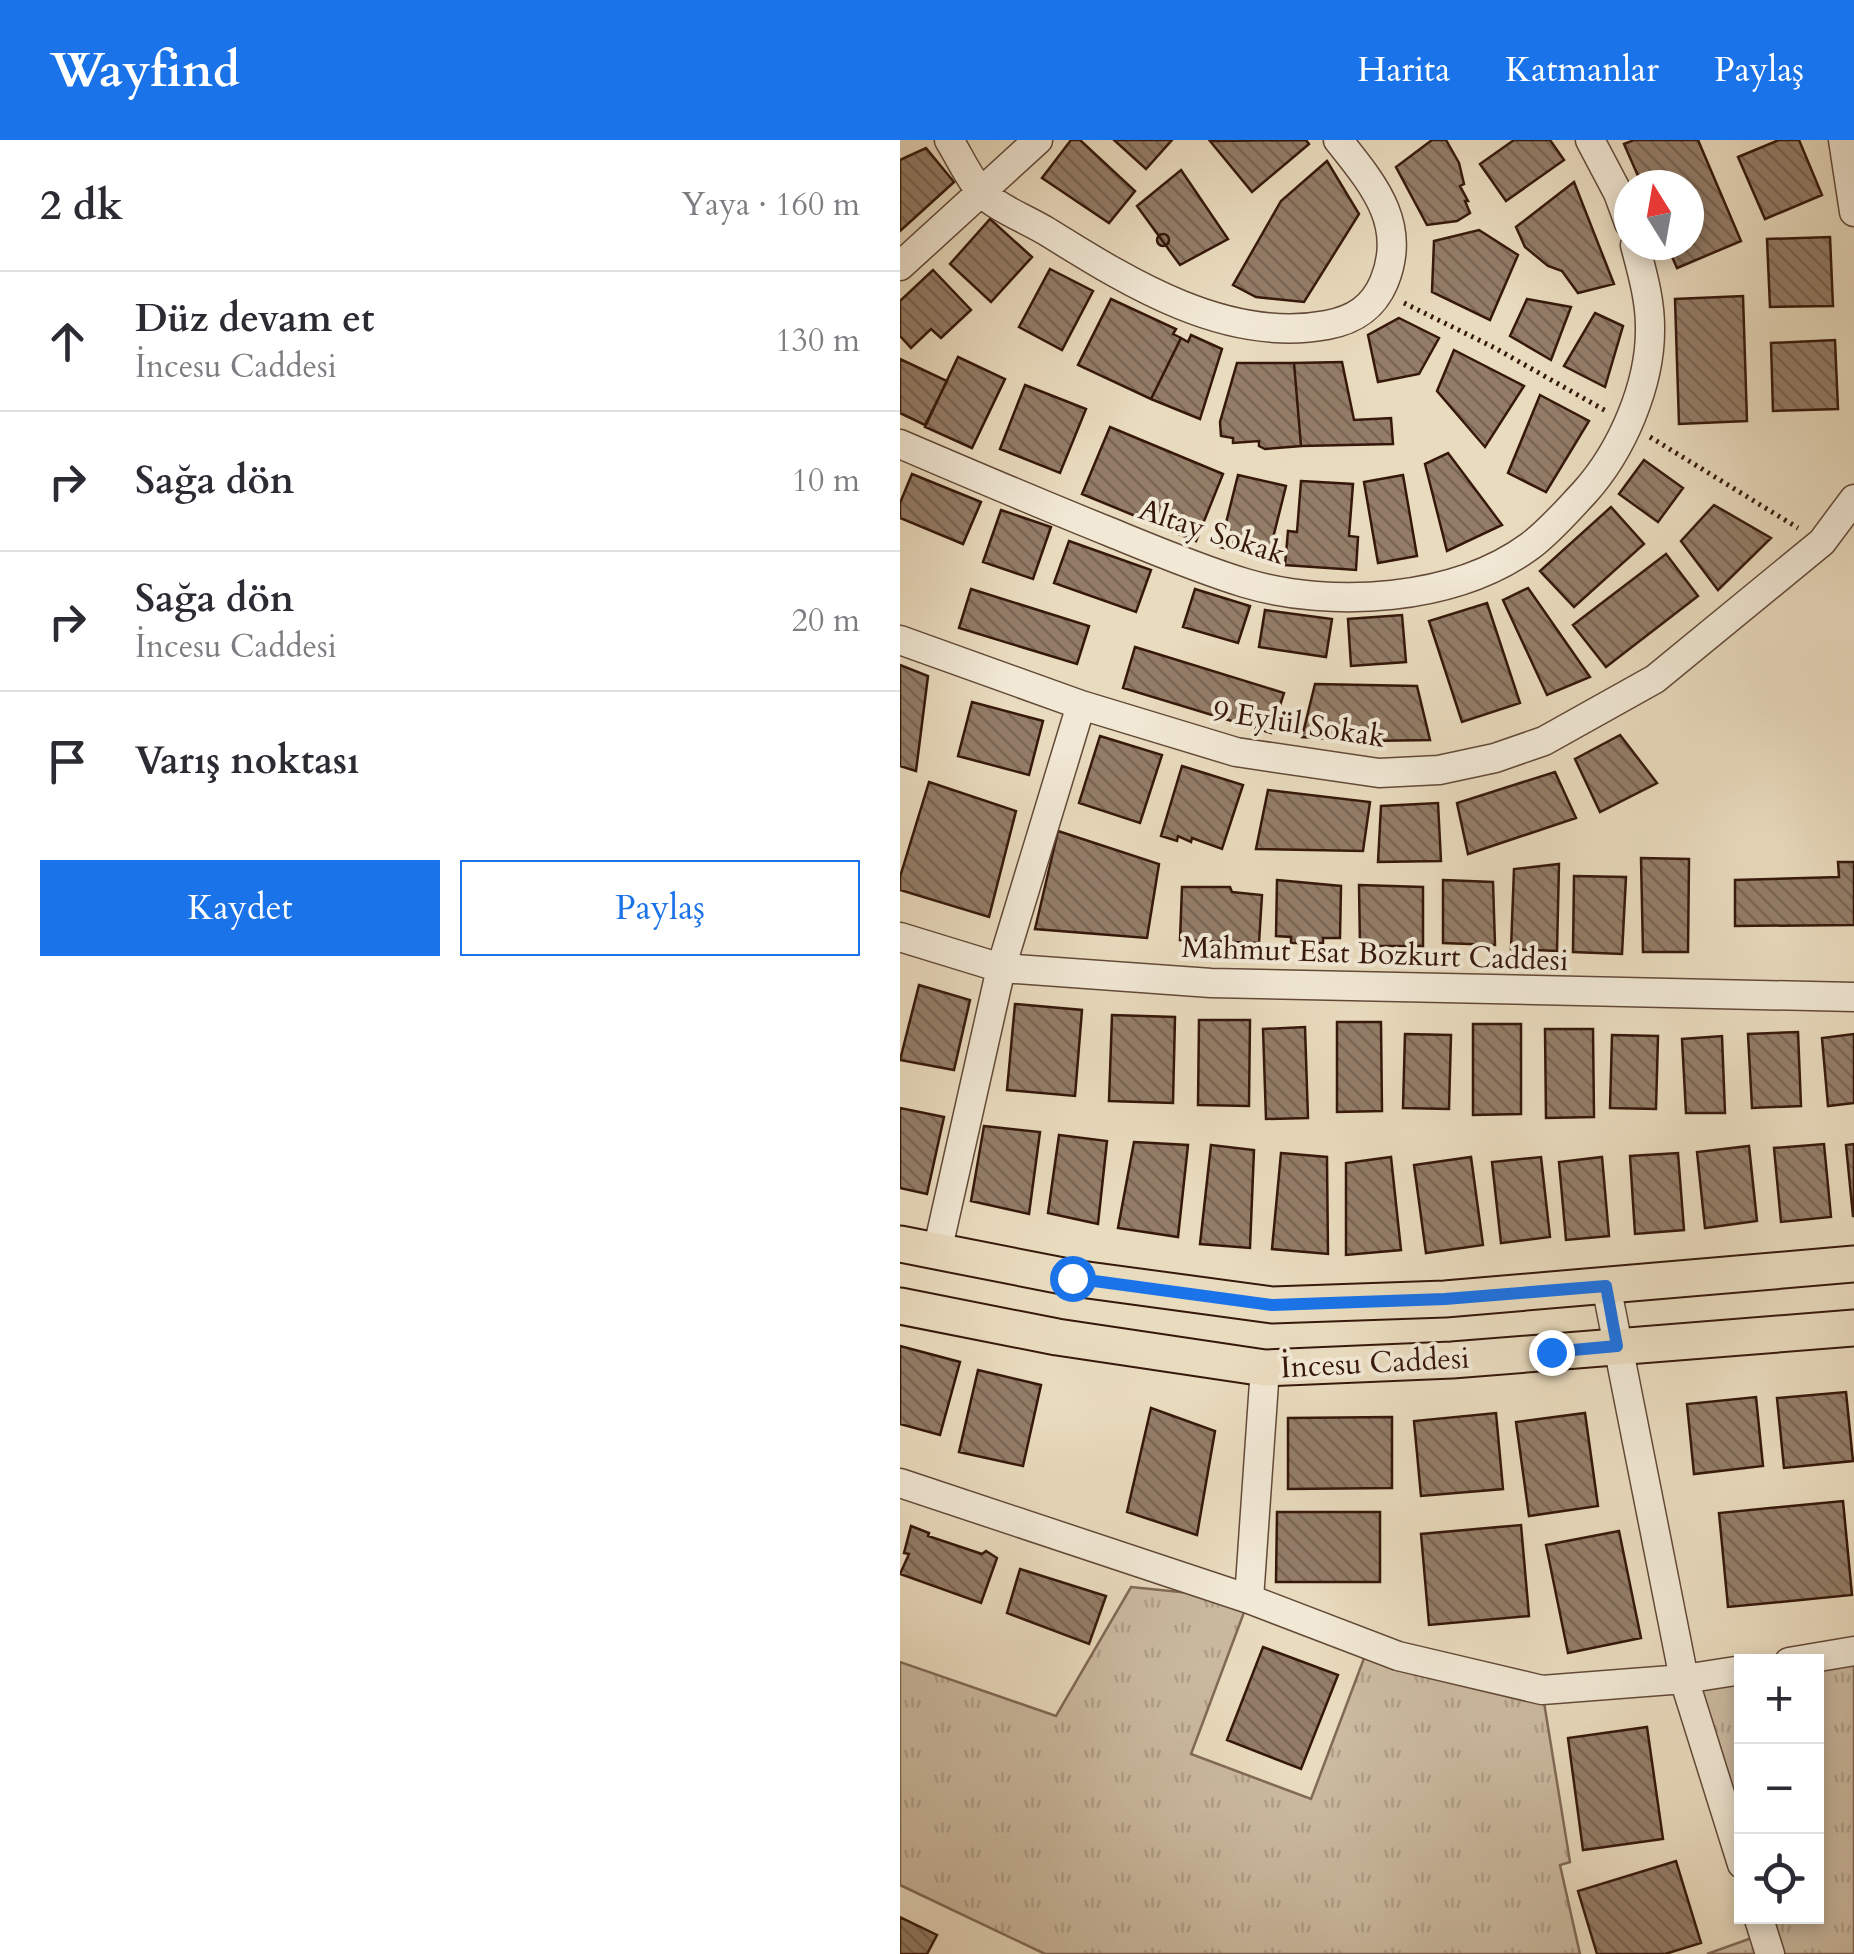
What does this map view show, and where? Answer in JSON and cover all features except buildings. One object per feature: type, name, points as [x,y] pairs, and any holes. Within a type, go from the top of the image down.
[{"type":"main road","name":"İncesu Caddesi","points":[[900,1244],[1072,1278],[1272,1305],[1445,1299],[1854,1264]]},
{"type":"main road","name":"İncesu Caddesi","points":[[900,1306],[1057,1337],[1265,1368],[1452,1360],[1854,1328]]},
{"type":"street","points":[[950,140],[982,192],[1118,276],[1238,324],[1276,329],[1340,322],[1365,311],[1390,268],[1394,243],[1388,214],[1338,140]]},
{"type":"street","points":[[900,266],[1038,140]]},
{"type":"street","points":[[1590,140],[1614,185]]},
{"type":"street","points":[[1847,145],[1854,212]]},
{"type":"street","name":"Altay Sokak","points":[[900,444],[1182,561],[1248,584],[1362,597],[1463,581],[1530,546],[1557,523],[1593,483],[1614,452],[1640,388],[1648,356],[1647,293],[1639,260]]},
{"type":"street","name":"9 Eylül Sokak","points":[[900,640],[1082,704],[1236,752],[1379,773],[1440,770],[1495,758],[1544,741],[1655,679],[1822,542],[1854,499]]},
{"type":"street","points":[[938,1252],[1002,968],[1082,704]]},
{"type":"street","name":"Mahmut Esat Bozkurt Caddesi","points":[[900,936],[1002,968],[1210,983],[1854,997]]},
{"type":"street","points":[[1606,1286],[1684,1680],[1734,1839]]},
{"type":"street","points":[[1249,1599],[1265,1368]]},
{"type":"street","points":[[900,1483],[1249,1599],[1398,1656],[1542,1690],[1684,1680],[1734,1671]]},
{"type":"street","points":[[1824,1656],[1854,1650]]},
{"type":"street","points":[[1761,1924],[1770,1954]]},
{"type":"green space","points":[[1131,1587],[1249,1599],[1191,1754],[1311,1799],[1369,1645],[1542,1690],[1570,1862],[1560,1865],[1580,1954],[1045,1954],[900,1885],[900,1662],[1056,1716]]},
{"type":"green space","points":[[1854,1651],[1854,1954],[1707,1954],[1763,1934],[1760,1924],[1824,1924],[1824,1660]]},
{"type":"green space","points":[[1734,1671],[1734,1841],[1684,1680]]},
{"type":"route","points":[[1072,1278],[1272,1305],[1445,1299],[1606,1286],[1617,1346],[1551,1352]]}]
